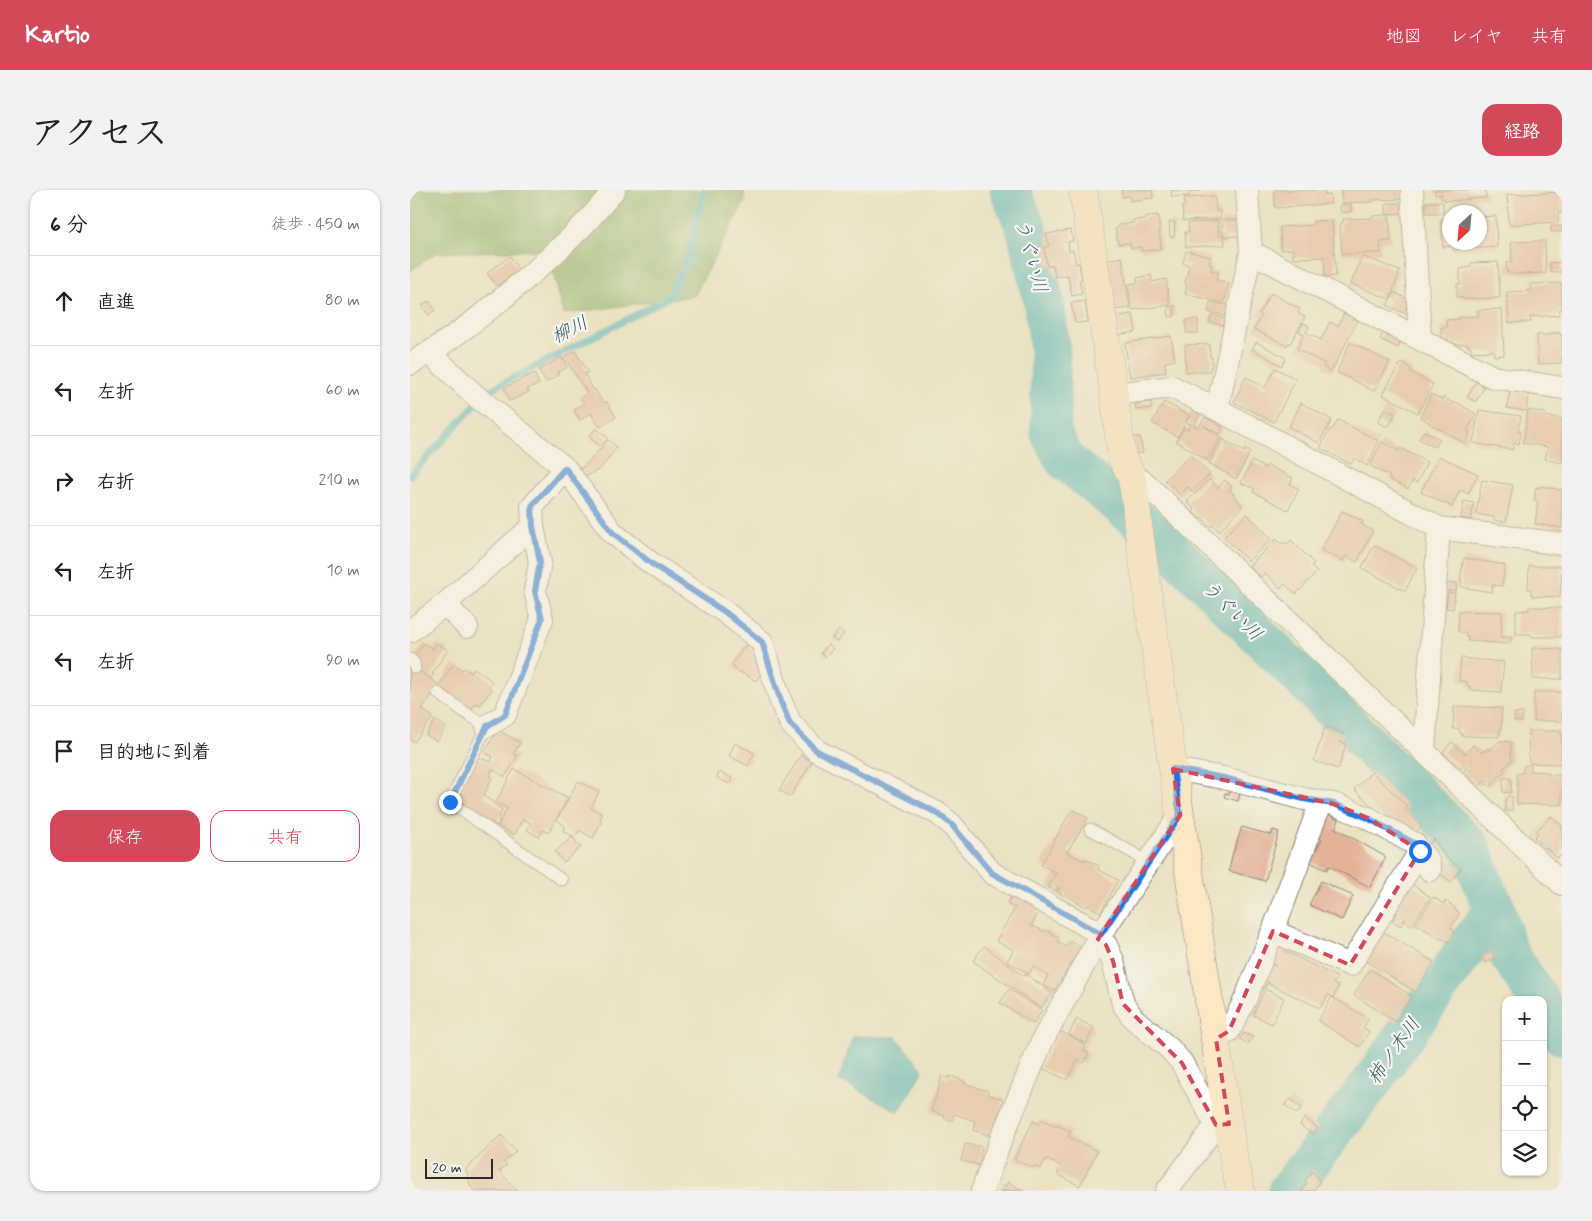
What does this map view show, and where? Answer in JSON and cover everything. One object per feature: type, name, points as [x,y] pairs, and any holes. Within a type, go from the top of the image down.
[{"type":"street","points":[[410,364],[470,326],[558,252],[593,216],[614,190]]},
{"type":"street","points":[[1083,190],[1114,394],[1122,460],[1131,474],[1173,769],[1216,1039],[1222,1125],[1241,1191]]},
{"type":"street","points":[[1217,409],[1251,252],[1246,190]]},
{"type":"street","points":[[1412,190],[1420,339]]},
{"type":"street","points":[[1251,252],[1493,377],[1562,388]]},
{"type":"street","points":[[430,353],[477,397],[565,468],[613,533],[652,564],[725,612],[762,642],[790,724],[817,751],[937,813],[951,824],[992,873],[1100,936],[1113,961],[1123,1004],[1134,1019],[1170,1049],[1182,1063],[1222,1125]]},
{"type":"street","points":[[1114,394],[1172,387],[1217,409],[1439,528],[1562,544]]},
{"type":"street","points":[[487,726],[505,715],[542,619],[535,591],[540,562],[533,526],[532,506],[565,468]]},
{"type":"street","points":[[1131,474],[1144,482],[1562,884]]},
{"type":"street","points":[[410,631],[445,604],[533,526]]},
{"type":"street","points":[[1424,752],[1439,528]]},
{"type":"street","points":[[445,604],[466,626]]},
{"type":"street","points":[[1173,769],[1224,778],[1304,799],[1334,804],[1368,818],[1415,844],[1425,860],[1350,965],[1274,931]]},
{"type":"street","points":[[1216,1039],[1229,1032],[1245,1000],[1274,931],[1321,802]]},
{"type":"street","points":[[982,1191],[1000,1142],[1043,1039],[1100,936],[1180,815]]},
{"type":"street","points":[[1168,1191],[1222,1125]]},
{"type":"lane","points":[[438,693],[487,726],[450,802],[562,880]]},
{"type":"lane","points":[[1090,829],[1149,862]]},
{"type":"highlighted area","points":[[1173,769],[1334,804],[1368,818],[1420,851],[1350,965],[1273,931],[1229,1031],[1216,1039],[1229,1124],[1216,1125],[1182,1063],[1123,1004],[1113,961],[1106,945],[1098,939],[1180,815]]},
{"type":"green space","points":[[410,190],[744,190],[745,201],[694,296],[564,314],[547,250],[436,253],[410,271]]},
{"type":"water","points":[[853,1036],[896,1037],[923,1070],[899,1112],[839,1080]]},
{"type":"building","points":[[1121,190],[1152,190],[1153,198],[1130,201],[1130,196],[1122,197]]},
{"type":"building","points":[[1171,190],[1201,191],[1189,192],[1189,196],[1172,197]]},
{"type":"building","points":[[1274,190],[1324,190],[1325,195],[1330,195],[1331,204],[1275,208]]},
{"type":"building","points":[[1341,190],[1402,190],[1402,199],[1342,203]]},
{"type":"building","points":[[1435,190],[1485,190],[1486,198],[1445,201],[1445,199],[1441,199],[1441,194],[1435,195]]},
{"type":"building","points":[[1562,192],[1562,213],[1558,213],[1558,222],[1509,225],[1507,195]]},
{"type":"building","points":[[1215,196],[1216,211],[1220,211],[1221,219],[1183,221],[1182,207],[1185,206],[1184,198]]},
{"type":"building","points":[[1426,202],[1443,202],[1442,213],[1426,213]]},
{"type":"building","points":[[1386,203],[1404,203],[1405,213],[1386,214]]},
{"type":"building","points":[[1351,204],[1351,212],[1341,213],[1340,205]]},
{"type":"building","points":[[1158,215],[1161,249],[1141,251],[1141,247],[1131,248],[1130,243],[1118,244],[1115,229],[1118,228],[1118,225],[1133,223],[1133,220]]},
{"type":"building","points":[[1389,215],[1391,241],[1380,242],[1381,253],[1342,254],[1340,223],[1343,223],[1343,219],[1372,218],[1372,216]]},
{"type":"building","points":[[1496,216],[1497,247],[1487,248],[1487,217]]},
{"type":"building","points":[[1222,220],[1238,220],[1239,236],[1225,237],[1223,235]]},
{"type":"building","points":[[1332,220],[1336,276],[1325,277],[1324,257],[1293,258],[1293,249],[1281,250],[1280,227],[1313,225],[1313,221]]},
{"type":"building","points":[[1218,221],[1219,236],[1224,236],[1225,245],[1186,247],[1185,232],[1189,232],[1188,223]]},
{"type":"building","points":[[1169,222],[1175,222],[1174,237],[1170,237]]},
{"type":"building","points":[[1551,226],[1562,226],[1562,232],[1551,232]]},
{"type":"building","points":[[1071,230],[1073,241],[1068,242],[1069,251],[1073,250],[1076,264],[1079,263],[1082,279],[1079,280],[1082,294],[1072,296],[1068,275],[1055,277],[1053,265],[1047,266],[1044,247],[1049,246],[1046,234]]},
{"type":"building","points":[[1545,241],[1546,273],[1507,273],[1506,263],[1512,262],[1511,242]]},
{"type":"building","points":[[1186,251],[1211,257],[1209,264],[1212,265],[1211,270],[1218,272],[1216,280],[1229,283],[1224,303],[1185,294],[1189,265],[1183,263]]},
{"type":"building","points":[[510,256],[519,270],[497,286],[487,273]]},
{"type":"building","points":[[1362,256],[1400,271],[1390,299],[1351,284]]},
{"type":"building","points":[[1122,257],[1130,308],[1112,310],[1105,260]]},
{"type":"building","points":[[1498,262],[1500,298],[1462,299],[1462,297],[1457,297],[1457,284],[1460,284],[1460,269],[1471,267],[1471,263]]},
{"type":"building","points":[[1562,262],[1562,272],[1551,272],[1550,263]]},
{"type":"building","points":[[1151,275],[1152,282],[1166,279],[1170,305],[1132,310],[1128,284],[1138,283],[1137,278]]},
{"type":"building","points":[[1562,283],[1562,309],[1559,310],[1559,315],[1530,317],[1531,322],[1509,323],[1507,292],[1531,291],[1530,284]]},
{"type":"building","points":[[1395,292],[1410,301],[1405,309],[1408,311],[1406,314],[1387,305]]},
{"type":"building","points":[[1271,293],[1300,309],[1298,313],[1305,317],[1287,346],[1254,329],[1262,315],[1259,314]]},
{"type":"building","points":[[429,301],[435,310],[428,315],[422,305]]},
{"type":"building","points":[[1085,301],[1088,322],[1075,323],[1071,303]]},
{"type":"building","points":[[1210,302],[1228,305],[1226,316],[1208,312]]},
{"type":"building","points":[[1174,306],[1175,316],[1169,317],[1168,307]]},
{"type":"building","points":[[1502,309],[1504,355],[1494,356],[1494,351],[1471,352],[1471,347],[1468,347],[1468,344],[1453,344],[1453,342],[1448,342],[1448,339],[1442,339],[1441,328],[1447,327],[1446,320],[1479,316],[1478,310]]},
{"type":"building","points":[[1344,313],[1358,320],[1331,372],[1323,367],[1325,364],[1297,349],[1304,334],[1299,332],[1303,323],[1309,326],[1306,332],[1321,340],[1330,322],[1338,326]]},
{"type":"building","points":[[1133,314],[1136,332],[1116,335],[1113,317]]},
{"type":"building","points":[[1212,315],[1226,319],[1224,326],[1209,322]]},
{"type":"building","points":[[1198,319],[1198,333],[1186,333],[1186,320]]},
{"type":"building","points":[[1383,333],[1400,343],[1398,348],[1380,339]]},
{"type":"building","points":[[1551,333],[1560,333],[1562,335],[1562,363],[1538,364],[1537,335],[1551,335]]},
{"type":"building","points":[[1171,336],[1175,360],[1165,362],[1166,372],[1130,377],[1125,343]]},
{"type":"building","points":[[1256,342],[1286,358],[1282,366],[1252,349]]},
{"type":"building","points":[[1350,342],[1390,362],[1374,391],[1337,372]]},
{"type":"building","points":[[1209,344],[1210,357],[1212,357],[1210,371],[1186,372],[1185,345]]},
{"type":"building","points":[[575,351],[588,372],[584,374],[603,403],[606,401],[616,417],[600,427],[591,413],[580,420],[574,410],[584,403],[580,398],[587,393],[563,358]]},
{"type":"building","points":[[561,357],[567,367],[558,372],[559,375],[546,382],[539,370]]},
{"type":"building","points":[[1401,363],[1412,369],[1410,372],[1433,384],[1418,413],[1383,395]]},
{"type":"building","points":[[1275,368],[1296,379],[1274,422],[1234,402],[1246,377],[1265,388]]},
{"type":"building","points":[[534,373],[539,384],[527,389],[529,392],[510,401],[504,388]]},
{"type":"building","points":[[1476,382],[1484,387],[1476,402],[1467,397]]},
{"type":"building","points":[[1510,391],[1529,394],[1526,411],[1507,408]]},
{"type":"building","points":[[1431,394],[1442,400],[1443,397],[1455,404],[1456,402],[1476,414],[1467,431],[1470,433],[1465,443],[1420,417]]},
{"type":"building","points":[[1151,402],[1152,408],[1136,410],[1135,404]]},
{"type":"building","points":[[1164,402],[1189,415],[1178,437],[1152,423]]},
{"type":"building","points":[[1301,403],[1332,420],[1319,443],[1289,427]]},
{"type":"building","points":[[1384,409],[1395,414],[1388,427],[1378,422]]},
{"type":"building","points":[[1193,410],[1200,414],[1194,426],[1198,428],[1205,417],[1223,427],[1220,434],[1204,426],[1221,437],[1207,460],[1176,441],[1184,428],[1187,430],[1191,424],[1186,422]]},
{"type":"building","points":[[1479,410],[1521,416],[1518,431],[1521,431],[1519,444],[1514,443],[1513,450],[1473,443]]},
{"type":"building","points":[[1528,410],[1562,419],[1562,463],[1545,459],[1548,447],[1523,443]]},
{"type":"building","points":[[1338,420],[1379,441],[1367,466],[1354,458],[1351,464],[1320,448],[1330,429],[1332,430]]},
{"type":"building","points":[[596,428],[608,438],[600,446],[589,437]]},
{"type":"building","points":[[1424,431],[1440,439],[1435,447],[1419,439]]},
{"type":"building","points":[[1132,437],[1140,437],[1143,453],[1135,454]]},
{"type":"building","points":[[1222,439],[1244,452],[1245,449],[1250,453],[1236,479],[1209,463]]},
{"type":"building","points":[[608,440],[617,447],[601,468],[585,477],[579,470],[591,460]]},
{"type":"building","points":[[1382,442],[1399,451],[1400,448],[1427,462],[1417,483],[1412,481],[1408,489],[1389,479],[1390,476],[1370,466]]},
{"type":"building","points":[[1190,455],[1210,474],[1192,491],[1188,487],[1180,495],[1165,480]]},
{"type":"building","points":[[1439,456],[1478,474],[1468,494],[1460,490],[1452,507],[1421,492]]},
{"type":"building","points":[[1252,461],[1265,468],[1267,465],[1293,478],[1290,484],[1299,489],[1288,510],[1253,492],[1255,489],[1241,483]]},
{"type":"building","points":[[1209,479],[1218,488],[1225,480],[1232,487],[1229,490],[1243,506],[1219,531],[1213,525],[1211,527],[1202,518],[1200,519],[1187,502]]},
{"type":"building","points":[[1482,480],[1513,485],[1506,522],[1494,520],[1494,517],[1476,514]]},
{"type":"building","points":[[1540,486],[1562,490],[1562,528],[1535,524],[1538,501],[1534,500],[1536,487],[1540,488]]},
{"type":"building","points":[[1464,501],[1474,503],[1471,520],[1461,518]]},
{"type":"building","points":[[1342,511],[1363,521],[1361,524],[1373,531],[1357,562],[1346,556],[1343,561],[1321,550]]},
{"type":"building","points":[[1247,514],[1272,539],[1248,561],[1224,537]]},
{"type":"building","points":[[1276,539],[1282,544],[1285,542],[1287,544],[1291,540],[1314,563],[1311,566],[1317,572],[1296,594],[1285,584],[1281,588],[1265,573],[1261,577],[1249,566]]},
{"type":"building","points":[[1374,545],[1417,568],[1405,591],[1362,568]]},
{"type":"building","points":[[1464,558],[1505,565],[1502,586],[1493,585],[1492,592],[1461,587],[1462,580],[1460,580]]},
{"type":"building","points":[[1529,566],[1562,566],[1560,597],[1532,596],[1531,589],[1528,589]]},
{"type":"building","points":[[1447,583],[1457,583],[1456,591],[1446,590]]},
{"type":"building","points":[[1448,592],[1455,593],[1453,609],[1446,608]]},
{"type":"building","points":[[1529,607],[1562,608],[1561,637],[1531,637],[1531,634],[1516,634],[1516,611],[1529,610]]},
{"type":"building","points":[[1459,611],[1502,612],[1501,637],[1511,637],[1510,644],[1468,641],[1466,632],[1458,632]]},
{"type":"building","points":[[839,630],[844,634],[837,642],[832,638]]},
{"type":"building","points":[[424,643],[433,649],[437,643],[448,650],[431,678],[421,672],[439,685],[454,664],[462,670],[464,668],[471,673],[474,668],[492,681],[488,687],[492,689],[480,705],[476,703],[469,712],[437,688],[422,709],[433,717],[414,742],[410,739],[410,668],[416,673],[421,665],[413,659]]},
{"type":"building","points":[[746,644],[761,654],[767,663],[756,681],[733,668],[735,667],[732,665]]},
{"type":"building","points":[[829,644],[833,649],[825,657],[821,653]]},
{"type":"building","points":[[1532,648],[1562,649],[1562,679],[1533,679]]},
{"type":"building","points":[[1461,658],[1504,662],[1501,692],[1470,690],[1467,682],[1459,681]]},
{"type":"building","points":[[1534,692],[1562,692],[1562,721],[1534,721]]},
{"type":"building","points":[[1454,706],[1502,708],[1499,737],[1462,736],[1460,729],[1453,729]]},
{"type":"building","points":[[1514,713],[1523,713],[1522,722],[1514,721]]},
{"type":"building","points":[[435,720],[446,727],[437,741],[426,735]]},
{"type":"building","points":[[1325,727],[1343,733],[1340,742],[1346,744],[1338,769],[1314,761]]},
{"type":"building","points":[[498,730],[520,743],[513,754],[518,756],[505,777],[492,769],[490,776],[492,777],[484,796],[502,809],[497,826],[491,822],[490,824],[455,801],[475,756],[491,762],[493,756],[484,753]]},
{"type":"building","points":[[1528,731],[1560,731],[1562,733],[1561,764],[1529,763]]},
{"type":"building","points":[[1499,741],[1511,742],[1512,760],[1503,769],[1505,771],[1490,787],[1484,781],[1479,786],[1464,771],[1466,768],[1463,765],[1461,768],[1443,752],[1452,742],[1465,754],[1473,745],[1481,753],[1483,750],[1485,752],[1488,748],[1490,751]]},
{"type":"building","points":[[735,743],[754,753],[748,766],[729,756]]},
{"type":"building","points":[[801,755],[812,762],[790,797],[779,790]]},
{"type":"building","points":[[1524,765],[1531,765],[1531,771],[1548,772],[1548,775],[1562,775],[1562,805],[1517,804],[1517,774],[1522,773]]},
{"type":"building","points":[[514,769],[568,798],[548,833],[543,830],[539,837],[527,830],[531,823],[523,819],[514,835],[498,826],[507,808],[496,802]]},
{"type":"building","points":[[719,772],[732,778],[730,784],[717,778]]},
{"type":"building","points":[[1372,772],[1408,807],[1405,809],[1422,826],[1411,837],[1391,825],[1354,789]]},
{"type":"building","points":[[1503,778],[1511,778],[1511,793],[1503,792]]},
{"type":"building","points":[[578,781],[599,792],[591,808],[602,814],[600,819],[602,821],[593,838],[579,830],[575,837],[563,831],[565,826],[557,820]]},
{"type":"building","points":[[1231,790],[1240,793],[1238,801],[1224,797],[1225,793],[1229,794]]},
{"type":"building","points":[[1508,796],[1512,796],[1512,811],[1505,811],[1505,800]]},
{"type":"building","points":[[1072,809],[1088,818],[1067,852],[1099,866],[1097,869],[1118,880],[1101,912],[1087,905],[1086,907],[1067,896],[1066,893],[1064,896],[1057,892],[1060,888],[1058,887],[1056,891],[1048,887],[1056,873],[1041,865]]},
{"type":"building","points":[[1323,812],[1339,820],[1335,828],[1386,857],[1370,887],[1329,866],[1326,870],[1310,862],[1322,839],[1312,834]]},
{"type":"building","points":[[1551,816],[1562,826],[1562,857],[1560,855],[1557,858],[1534,837],[1538,833],[1536,831]]},
{"type":"building","points":[[1242,827],[1271,835],[1273,830],[1279,832],[1265,881],[1229,871]]},
{"type":"building","points":[[572,837],[581,847],[564,862],[555,852]]},
{"type":"building","points":[[1434,839],[1446,857],[1461,868],[1451,882],[1437,871],[1426,848]]},
{"type":"building","points":[[1407,880],[1430,897],[1412,926],[1405,919],[1401,926],[1392,921],[1397,913],[1389,908]]},
{"type":"building","points":[[1321,881],[1353,896],[1342,920],[1309,905]]},
{"type":"building","points":[[1015,890],[1042,907],[1031,926],[1033,928],[1034,926],[1044,932],[1046,930],[1059,938],[1057,941],[1066,947],[1070,941],[1081,948],[1054,991],[1043,985],[1048,976],[1033,966],[1029,974],[1007,961],[1014,950],[996,941],[1015,908],[1007,904]]},
{"type":"building","points":[[1433,897],[1444,904],[1445,901],[1460,913],[1451,928],[1455,931],[1449,942],[1416,924]]},
{"type":"building","points":[[1382,931],[1434,962],[1416,992],[1364,960]]},
{"type":"building","points":[[1275,937],[1289,944],[1285,951],[1337,977],[1333,984],[1339,986],[1333,997],[1328,995],[1320,1008],[1269,984],[1268,981],[1265,988],[1254,983],[1265,962],[1276,966],[1264,960]]},
{"type":"building","points":[[984,946],[1021,974],[1025,976],[1026,974],[1052,993],[1041,1008],[973,961]]},
{"type":"building","points":[[1492,951],[1495,959],[1485,963],[1482,956]]},
{"type":"building","points":[[1370,969],[1412,996],[1396,1022],[1354,995]]},
{"type":"building","points":[[1009,989],[1042,1010],[1034,1024],[1000,1003]]},
{"type":"building","points":[[1265,989],[1284,998],[1272,1024],[1253,1015]]},
{"type":"building","points":[[1332,997],[1369,1019],[1363,1028],[1369,1031],[1360,1047],[1318,1021]]},
{"type":"building","points":[[1077,1019],[1094,1028],[1086,1044],[1069,1034]]},
{"type":"building","points":[[1060,1031],[1082,1042],[1086,1046],[1083,1050],[1089,1053],[1084,1063],[1078,1059],[1067,1080],[1040,1067]]},
{"type":"building","points":[[1244,1033],[1253,1037],[1248,1044],[1240,1039]]},
{"type":"building","points":[[942,1076],[949,1079],[950,1076],[965,1081],[964,1083],[988,1091],[987,1094],[1003,1099],[991,1136],[973,1130],[975,1121],[954,1114],[952,1121],[944,1118],[945,1116],[931,1111]]},
{"type":"building","points":[[1290,1099],[1302,1107],[1297,1114],[1285,1105]]},
{"type":"building","points":[[1305,1118],[1318,1128],[1313,1135],[1300,1125]]},
{"type":"building","points":[[1041,1119],[1056,1127],[1057,1125],[1071,1131],[1068,1137],[1097,1151],[1080,1186],[1057,1174],[1061,1166],[1046,1159],[1040,1169],[1034,1166],[1033,1168],[1014,1159],[1033,1121],[1039,1124]]},
{"type":"building","points":[[501,1135],[516,1151],[504,1162],[507,1165],[499,1171],[518,1191],[475,1191],[471,1187],[466,1169]]},
{"type":"building","points":[[965,1144],[982,1147],[979,1165],[961,1161]]},
{"type":"building","points":[[1313,1171],[1320,1182],[1313,1191],[1301,1191],[1307,1182],[1305,1180]]},
{"type":"building","points":[[1008,1182],[1024,1191],[1000,1191]]},
{"type":"waterway","name":"柳川","points":[[410,476],[488,391],[668,298],[690,253],[703,190]]},
{"type":"waterway","name":"うぐい川","points":[[1010,190],[1027,230],[1044,303],[1050,350],[1051,434],[1065,460],[1153,532],[1471,848],[1483,883],[1495,908],[1507,951],[1536,996]]},
{"type":"waterway","name":"柿ノ木川","points":[[1288,1191],[1371,1083],[1495,908]]},
{"type":"waterway","name":"うぐい川","points":[[1547,1012],[1562,1035]]},
{"type":"route","points":[[450,802],[487,726],[505,715],[542,619],[535,591],[540,562],[533,526],[532,506],[565,468],[613,533],[652,564],[725,612],[762,642],[790,724],[817,751],[937,813],[951,824],[992,873],[1101,934],[1180,815],[1173,769],[1224,778],[1304,799],[1334,804],[1368,818],[1415,844],[1420,851]]}]
